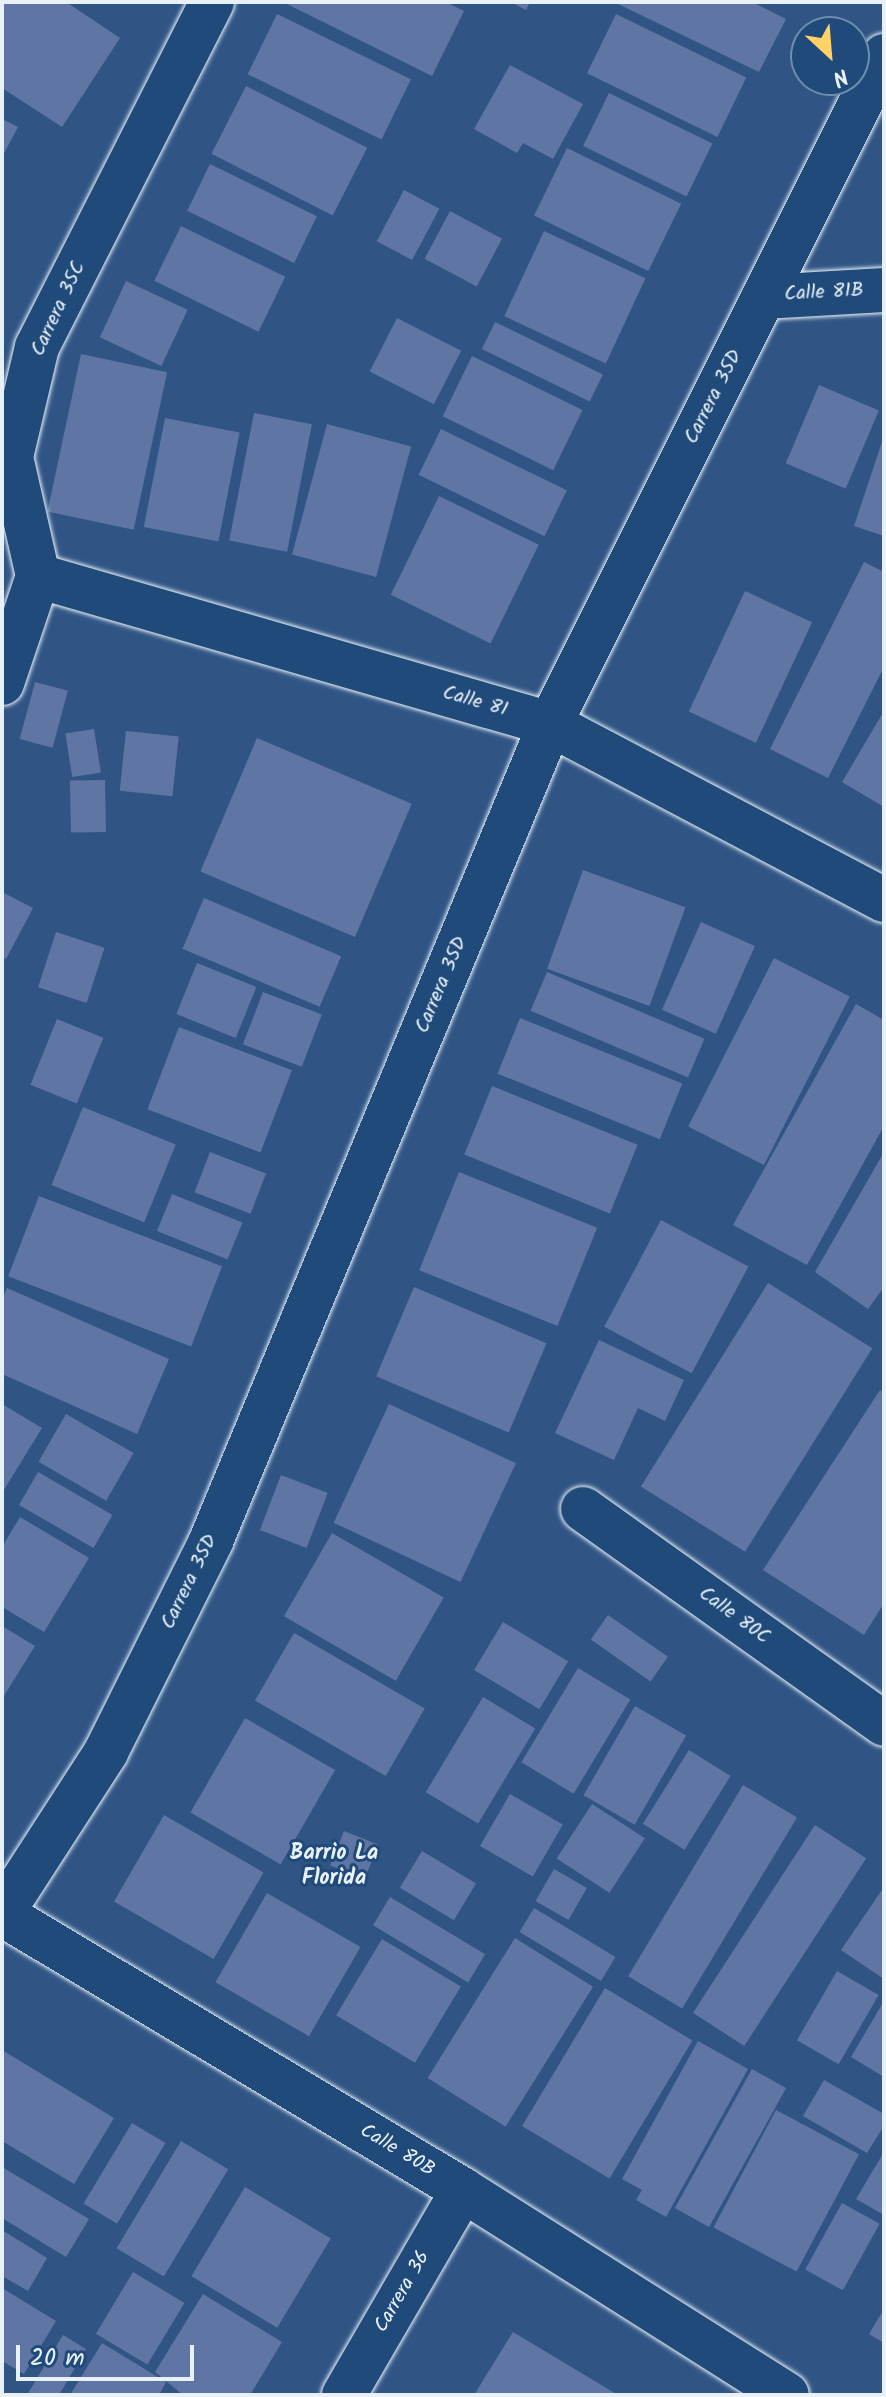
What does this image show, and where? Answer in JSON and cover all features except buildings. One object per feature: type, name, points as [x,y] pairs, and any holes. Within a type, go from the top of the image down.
[{"type":"street","name":"Carrera 35C","points":[[38,576],[11,457],[37,347],[212,2]]},
{"type":"street","name":"Carrera 35D","points":[[2,1914],[106,1752],[211,1541],[550,724],[884,56]]},
{"type":"street","name":"Calle 81B","points":[[764,297],[884,290]]},
{"type":"street","points":[[2,683],[38,576]]},
{"type":"street","name":"Calle 81","points":[[38,576],[550,724],[884,900]]},
{"type":"street","name":"Calle 80C","points":[[583,1509],[884,1724]]},
{"type":"street","name":"Calle 80B","points":[[2,1914],[463,2190],[787,2395]]},
{"type":"street","name":"Carrera 36","points":[[344,2395],[463,2190]]},
{"type":"district","name":"Barrio La Florida","points":[[334,1866]]}]
